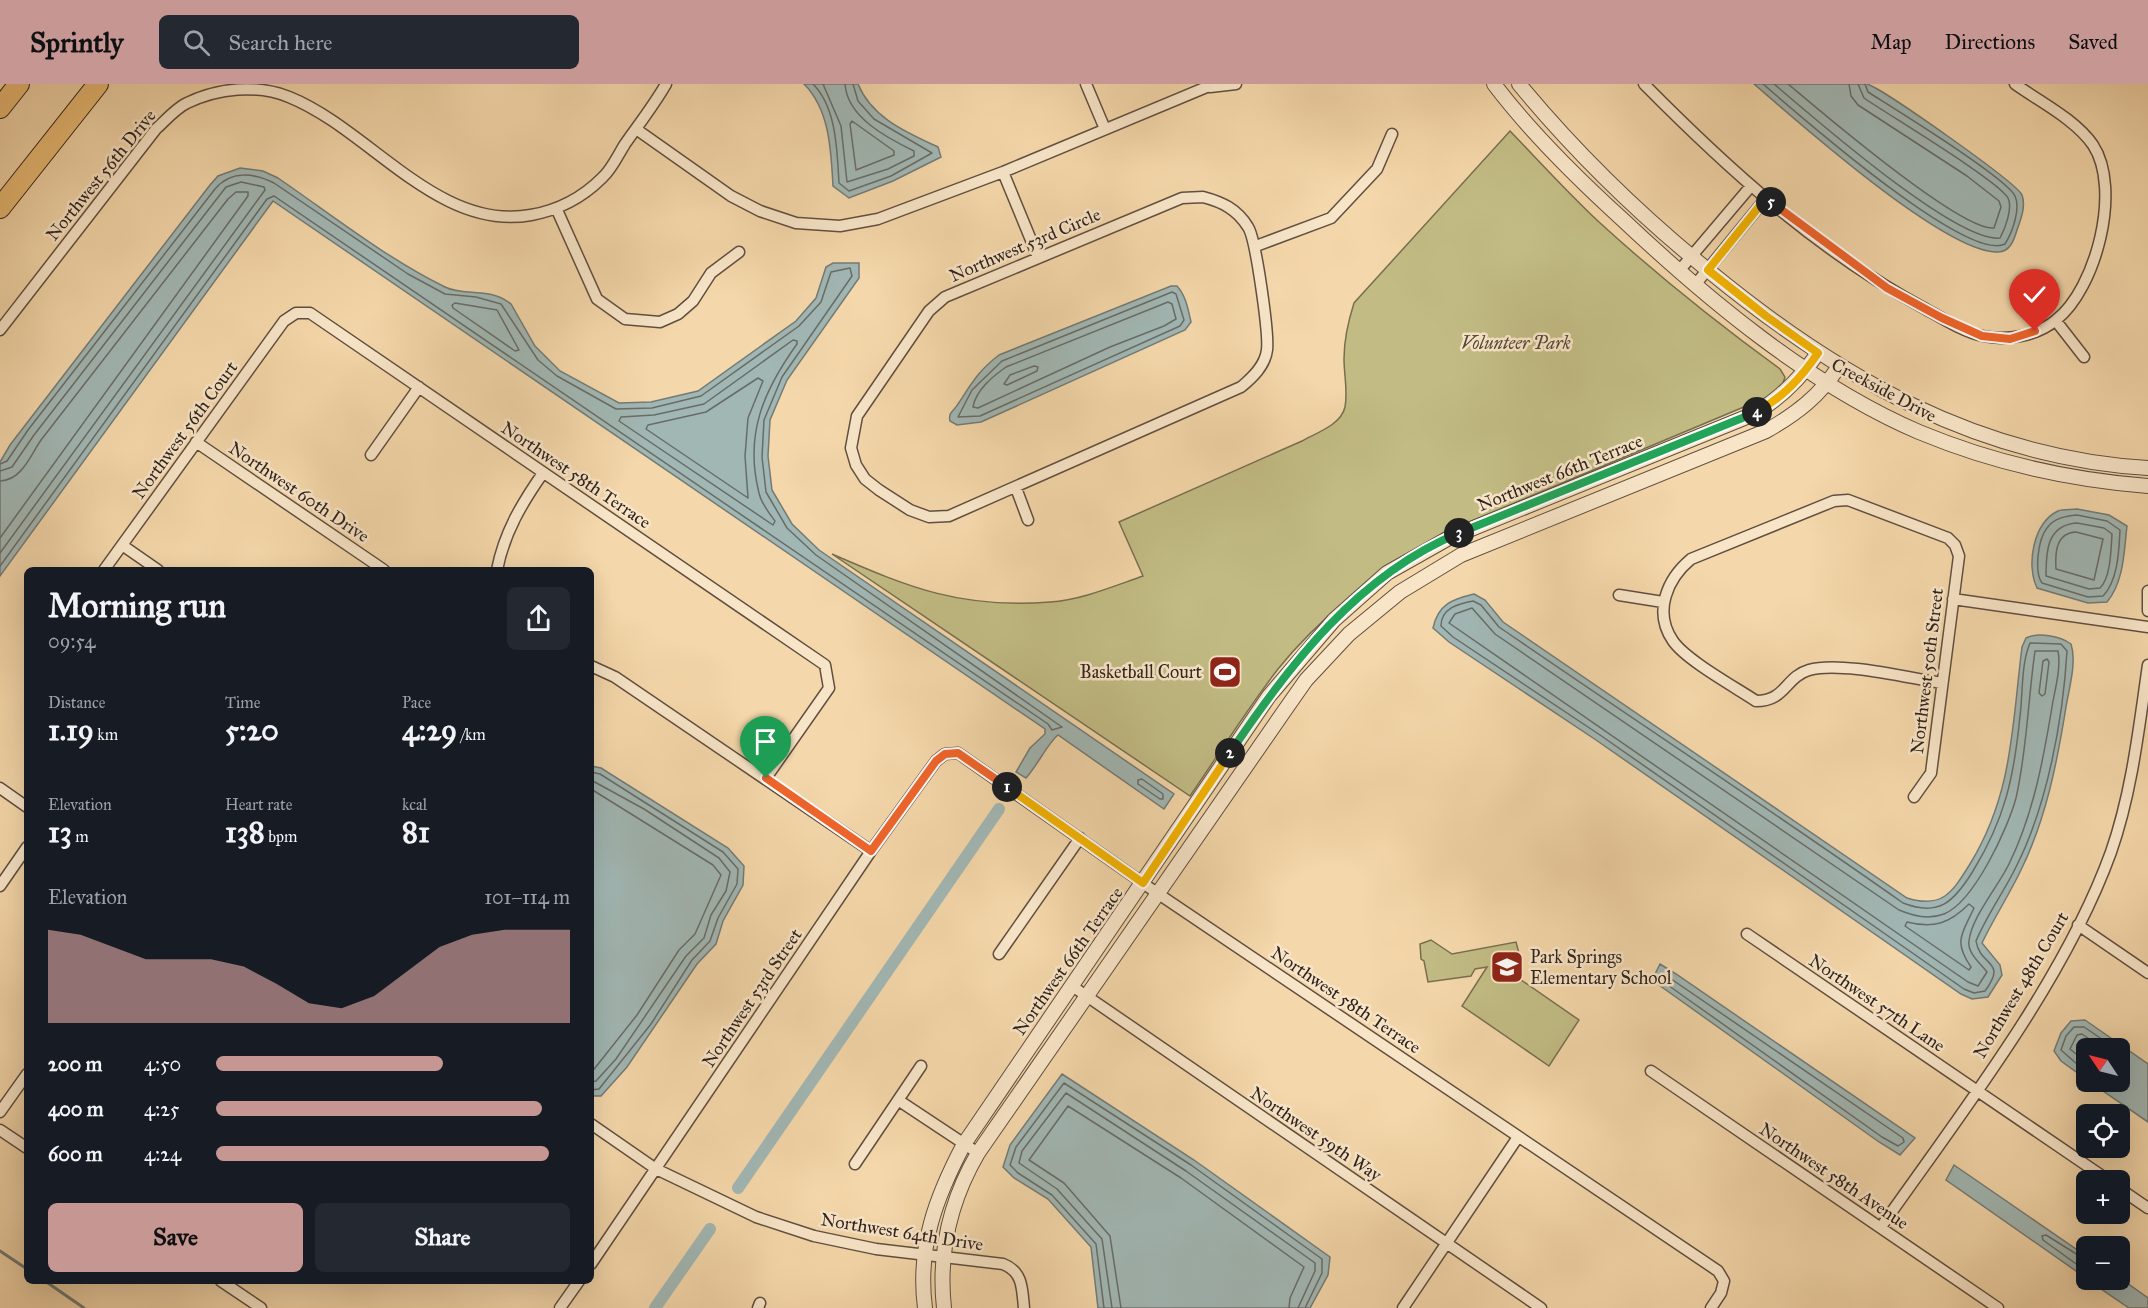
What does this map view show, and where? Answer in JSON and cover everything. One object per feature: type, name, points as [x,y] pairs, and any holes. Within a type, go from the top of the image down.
[{"type":"highway","points":[[0,108],[19,84]]},
{"type":"highway","points":[[0,208],[98,84]]},
{"type":"street","name":"Northwest 56th Drive","points":[[0,330],[156,129],[185,104],[220,91],[259,90],[288,96],[317,112],[442,197],[467,210],[495,218],[557,210],[604,177],[666,84]]},
{"type":"street","points":[[1086,84],[1105,129]]},
{"type":"street","points":[[636,129],[731,196],[760,211],[796,223],[840,226],[878,219],[1002,172],[1212,86],[1236,84]]},
{"type":"street","name":"Creekside Drive","points":[[1494,84],[1548,146],[1596,196],[1679,271],[1828,383],[1920,432],[1991,458],[2062,475],[2148,486]]},
{"type":"street","name":"Creekside Drive","points":[[1519,84],[1597,170],[1691,257],[1766,316],[1839,366],[1920,410],[1997,439],[2075,459],[2148,468]]},
{"type":"street","points":[[1644,84],[1751,186],[1887,288],[1982,336],[2010,339],[2056,321],[2084,284],[2104,229],[2107,205],[2104,175],[2093,146],[2072,124],[2015,84]]},
{"type":"street","points":[[1256,246],[1331,218],[1377,169],[1392,134]]},
{"type":"street","points":[[1002,172],[1038,257]]},
{"type":"street","points":[[1679,271],[1751,186]]},
{"type":"street","name":"Northwest 53rd Circle","points":[[1203,197],[1221,202],[1236,212],[1249,228],[1256,246],[1267,350],[1252,378],[1241,387],[950,516],[929,517],[910,510],[865,479],[856,465],[851,448],[852,432],[857,416],[929,311],[945,297],[966,286],[1182,198],[1203,197]]},
{"type":"street","points":[[1695,285],[1766,198]]},
{"type":"street","points":[[557,210],[597,299],[625,319],[660,322],[678,314],[693,301],[711,273],[739,252]]},
{"type":"street","name":"Northwest 58th Terrace","points":[[296,313],[310,313],[825,665],[829,676],[829,688],[766,778]]},
{"type":"street","name":"Northwest 56th Court","points":[[106,567],[284,321],[296,313]]},
{"type":"street","points":[[2056,321],[2084,357]]},
{"type":"street","name":"Northwest 66th Terrace","points":[[925,1308],[925,1254],[930,1219],[948,1174],[964,1144],[1231,751],[1289,669],[1334,620],[1387,573],[1449,538],[1754,414],[1776,401],[1807,369],[1818,353]]},
{"type":"street","name":"Northwest 66th Terrace","points":[[944,1308],[944,1258],[948,1223],[962,1181],[978,1153],[1306,680],[1349,633],[1400,592],[1461,555],[1766,431],[1791,417],[1828,383],[1839,366]]},
{"type":"street","points":[[371,455],[419,387]]},
{"type":"street","name":"Northwest 60th Drive","points":[[196,442],[380,567]]},
{"type":"street","points":[[498,567],[505,539],[523,502],[543,473]]},
{"type":"street","points":[[1016,488],[1028,520]]},
{"type":"street","name":"Northwest 50th Street","points":[[1663,602],[1668,585],[1679,569],[1691,559],[1834,501],[1848,500],[1948,538],[1955,545],[1959,556],[1931,773],[1914,797]]},
{"type":"street","points":[[122,545],[154,567]]},
{"type":"street","points":[[2148,591],[2148,611]]},
{"type":"street","points":[[1619,595],[1663,602],[1673,641],[1684,652],[1756,701],[1768,701],[1781,695],[1793,680],[1806,670],[1826,666],[1942,683]]},
{"type":"street","points":[[1953,599],[2148,627]]},
{"type":"street","name":"Northwest 48th Court","points":[[1881,1227],[1977,1090],[2040,993],[2078,925],[2111,852],[2129,785],[2148,665]]},
{"type":"street","points":[[594,667],[615,677],[871,851]]},
{"type":"street","points":[[1231,751],[1248,763]]},
{"type":"street","name":"Northwest 58th Terrace","points":[[945,754],[958,753],[1143,883],[1718,1271],[1724,1281],[1721,1293],[1711,1308]]},
{"type":"street","name":"Northwest 53rd Street","points":[[594,1260],[871,851],[936,761],[945,754]]},
{"type":"street","points":[[0,788],[24,805]]},
{"type":"street","points":[[999,954],[1080,838]]},
{"type":"street","points":[[0,886],[24,851]]},
{"type":"street","points":[[2078,925],[2148,973]]},
{"type":"street","name":"Northwest 57th Lane","points":[[1747,934],[2093,1170]]},
{"type":"street","name":"Northwest 59th Way","points":[[1072,986],[1541,1308]]},
{"type":"street","points":[[855,1164],[921,1066]]},
{"type":"street","name":"Northwest 58th Avenue","points":[[1651,1071],[1998,1308]]},
{"type":"street","points":[[0,1112],[24,1078]]},
{"type":"street","points":[[898,1101],[978,1153]]},
{"type":"street","name":"Northwest 64th Drive","points":[[594,1126],[656,1169],[756,1217],[814,1236],[876,1249],[1003,1264],[1015,1269],[1020,1277],[1024,1308]]},
{"type":"street","points":[[0,1130],[24,1146]]},
{"type":"street","points":[[1403,1308],[1518,1137]]},
{"type":"street","points":[[2130,1196],[2148,1208]]},
{"type":"street","points":[[225,1284],[261,1308]]},
{"type":"street","points":[[560,1308],[577,1284]]},
{"type":"green space","name":"Volunteer Park","points":[[1510,131],[1576,200],[1621,242],[1733,334],[1780,369],[1785,377],[1782,386],[1770,396],[1443,533],[1376,577],[1334,611],[1278,669],[1190,796],[832,554],[912,586],[963,599],[990,602],[1062,601],[1143,576],[1119,522],[1302,441],[1339,419],[1346,401],[1345,345],[1354,303]]},
{"type":"green space","points":[[1431,940],[1452,954],[1516,942],[1521,961],[1501,966],[1579,1020],[1549,1066],[1462,1006],[1487,967],[1475,969],[1471,976],[1428,982],[1424,961],[1421,959],[1420,944]]},
{"type":"water","points":[[804,84],[858,84],[864,96],[881,115],[891,123],[938,147],[941,157],[893,181],[849,198],[833,186],[828,132],[813,94]]},
{"type":"water","points":[[1754,84],[1867,84],[1878,89],[1948,136],[1998,173],[2022,195],[2022,212],[2011,245],[2006,250],[1998,252],[1974,247],[1944,232],[1873,183]]},
{"type":"water","points":[[240,168],[263,171],[278,178],[380,250],[445,287],[452,290],[485,293],[503,299],[511,304],[535,346],[560,371],[619,403],[651,402],[698,391],[796,321],[816,298],[826,267],[833,263],[859,263],[859,278],[787,380],[770,420],[768,456],[772,490],[792,524],[819,550],[1174,794],[1164,809],[1058,735],[1026,778],[1016,772],[1030,748],[1045,734],[1045,729],[273,201],[0,576],[0,462],[10,445],[210,185],[218,176]]},
{"type":"water","points":[[1171,286],[1177,286],[1186,303],[1191,322],[1185,330],[981,422],[957,425],[950,421],[951,414],[976,378],[999,355]]},
{"type":"water","points":[[2077,509],[2109,515],[2127,526],[2120,576],[2107,602],[2088,603],[2037,588],[2034,579],[2032,557],[2034,545],[2043,525],[2058,511]]},
{"type":"water","points":[[1474,594],[1485,600],[1503,622],[1907,898],[1919,901],[1938,900],[1957,883],[1984,838],[1995,812],[2008,759],[2022,647],[2026,638],[2037,635],[2049,636],[2071,644],[2072,675],[2044,811],[2030,851],[1982,943],[2000,965],[2002,975],[1988,997],[1972,999],[1961,994],[1596,740],[1449,642],[1433,628],[1443,608],[1459,598]]},
{"type":"water","points":[[594,767],[601,768],[728,848],[744,866],[743,885],[723,921],[716,944],[697,964],[627,1067],[601,1096],[594,1096]]},
{"type":"water","points":[[1660,964],[1915,1138],[1900,1155],[1879,1142],[1652,980]]},
{"type":"water","points":[[2085,1020],[2111,1038],[2076,1038],[2076,1072],[2061,1061],[2054,1051],[2061,1033],[2071,1021]]},
{"type":"water","points":[[2130,1051],[2148,1064],[2148,1122],[2130,1110],[2130,1104],[2122,1104],[2104,1092],[2130,1092]]},
{"type":"water","points":[[1062,1074],[1194,1160],[1330,1257],[1328,1275],[1310,1308],[1098,1308],[1091,1247],[1048,1199],[1014,1178],[1003,1167],[1010,1145]]},
{"type":"water","points":[[1954,1165],[2076,1249],[2076,1271],[1946,1180]]},
{"type":"water","points":[[2130,1285],[2148,1298],[2148,1308],[2129,1308],[2103,1290],[2130,1290]]},
{"type":"waterway","points":[[738,1188],[999,809]]},
{"type":"waterway","points":[[655,1308],[710,1229]]},
{"type":"waterway","points":[[0,1251],[24,1267]]},
{"type":"waterway","points":[[49,1284],[84,1308]]},
{"type":"place","name":"Basketball Court","points":[[1225,672]]},
{"type":"place","name":"Park Springs Elementary School","points":[[1507,967]]},
{"type":"route","points":[[766,778],[871,851],[936,761],[945,754],[958,753],[1143,883],[1289,669],[1334,620],[1387,573],[1449,538],[1754,414],[1776,401],[1794,385],[1818,353],[1735,293],[1708,270],[1766,198],[1887,288],[1942,318],[1982,336],[2010,339],[2035,331]]}]
